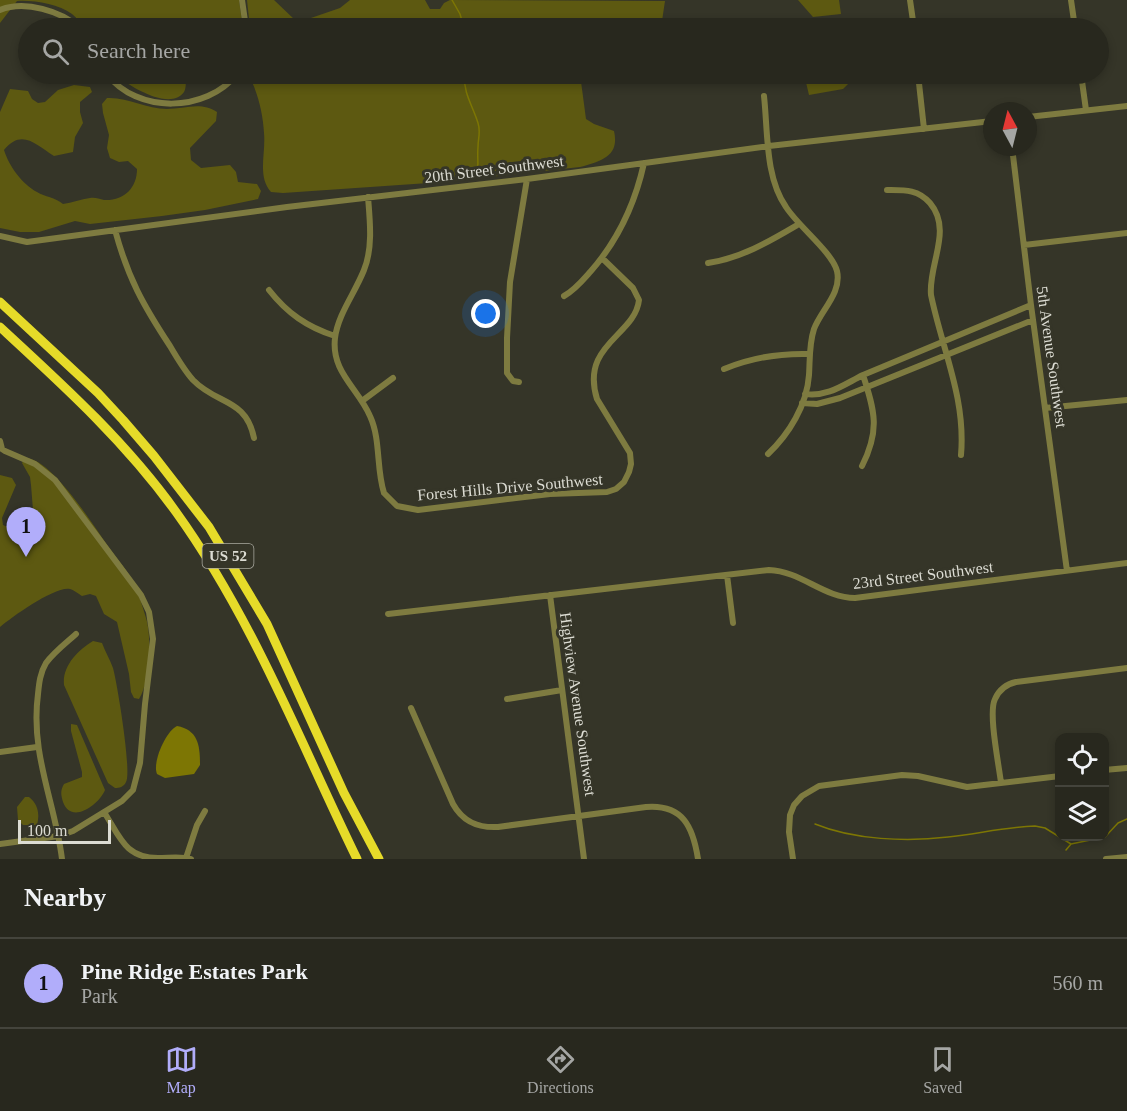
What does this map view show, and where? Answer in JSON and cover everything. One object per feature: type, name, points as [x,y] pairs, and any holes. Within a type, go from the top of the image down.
[{"type":"highway","name":"US 52","points":[[0,302],[98,393],[161,464],[209,527],[267,624],[344,793],[379,859]]},
{"type":"highway","name":"US 52","points":[[0,327],[113,436],[176,512],[236,605],[357,859]]},
{"type":"street","points":[[242,0],[245,18]]},
{"type":"street","points":[[910,0],[913,18]]},
{"type":"street","points":[[1071,0],[1074,18]]},
{"type":"street","points":[[0,10],[20,5],[48,9],[67,18]]},
{"type":"street","points":[[116,84],[139,99],[171,104],[205,96],[225,84]]},
{"type":"street","points":[[919,84],[924,129]]},
{"type":"street","points":[[1082,84],[1086,110]]},
{"type":"street","points":[[764,96],[774,184],[783,203],[833,262],[837,275],[836,290],[813,332],[809,379],[802,403],[786,434],[768,454]]},
{"type":"street","points":[[1037,116],[1127,106]]},
{"type":"street","name":"20th Street Southwest","points":[[0,236],[27,242],[769,146],[983,122]]},
{"type":"street","name":"5th Avenue Southwest","points":[[1013,156],[1067,571]]},
{"type":"street","points":[[564,296],[580,284],[602,258],[624,224],[644,163]]},
{"type":"street","points":[[519,382],[513,381],[507,373],[507,338],[510,282],[526,179]]},
{"type":"street","points":[[887,190],[909,190],[920,194],[932,205],[939,218],[940,237],[930,285],[933,305],[961,408],[962,454]]},
{"type":"street","name":"Forest Hills Drive Southwest","points":[[368,197],[370,229],[367,261],[341,317],[335,336],[336,358],[340,371],[362,401],[374,426],[384,493],[392,503],[402,508],[437,509],[550,494],[607,492],[616,489],[624,482],[629,472],[631,458],[628,448],[597,399],[595,372],[597,361],[603,351],[635,313],[639,300],[633,288],[602,258]]},
{"type":"street","points":[[708,263],[748,252],[799,224]]},
{"type":"street","points":[[115,230],[134,288],[186,371],[207,391],[243,412],[254,438]]},
{"type":"street","points":[[1024,245],[1127,233]]},
{"type":"street","points":[[269,290],[278,302],[297,319],[335,336]]},
{"type":"street","points":[[805,394],[827,393],[863,375],[1031,305]]},
{"type":"street","points":[[802,403],[810,405],[827,402],[1033,320]]},
{"type":"street","points":[[724,369],[768,355],[810,354]]},
{"type":"street","points":[[862,466],[873,442],[875,425],[873,406],[863,375]]},
{"type":"street","points":[[362,401],[393,378]]},
{"type":"street","points":[[1045,408],[1127,400]]},
{"type":"street","points":[[0,441],[2,449],[34,464],[55,480],[141,595],[149,612],[153,639],[138,775],[128,796],[73,831],[59,836],[0,844]]},
{"type":"street","name":"23rd Street Southwest","points":[[388,614],[769,570],[787,572],[833,595],[855,598],[1127,563]]},
{"type":"street","points":[[727,575],[733,623]]},
{"type":"street","name":"Highview Avenue Southwest","points":[[550,596],[584,859]]},
{"type":"street","points":[[62,859],[59,836],[37,747],[36,711],[43,669],[55,653],[76,634]]},
{"type":"street","points":[[1001,783],[992,710],[995,697],[1000,690],[1016,682],[1127,668]]},
{"type":"street","points":[[507,699],[562,690]]},
{"type":"street","points":[[411,708],[453,804],[468,821],[489,827],[646,807],[667,809],[683,818],[691,828],[698,859]]},
{"type":"street","points":[[0,752],[37,747]]},
{"type":"street","points":[[1109,770],[1127,768]]},
{"type":"street","points":[[793,859],[788,826],[790,815],[794,805],[802,796],[819,786],[902,775],[918,776],[963,787],[1055,776]]},
{"type":"street","points":[[104,812],[128,849],[135,854],[150,858],[189,858],[197,825],[205,811]]},
{"type":"street","points":[[1106,859],[1127,856]]},
{"type":"shaded area","points":[[0,0],[239,0],[242,18],[76,18],[72,14],[46,3],[17,1],[0,23]]},
{"type":"shaded area","points":[[247,0],[274,0],[293,18],[249,18]]},
{"type":"shaded area","points":[[350,0],[425,0],[430,9],[440,9],[450,0],[665,1],[662,18],[311,18],[340,8]]},
{"type":"shaded area","points":[[798,0],[839,0],[841,14],[813,17]]},
{"type":"shaded area","points":[[129,84],[186,84],[184,92],[178,97],[169,99],[159,98]]},
{"type":"shaded area","points":[[253,84],[581,84],[586,119],[614,131],[614,147],[601,160],[580,167],[443,182],[271,192],[264,179],[263,126]]},
{"type":"shaded area","points":[[806,84],[848,84],[843,89],[809,95]]},
{"type":"shaded area","points":[[74,85],[90,87],[92,92],[80,102],[83,123],[75,137],[73,152],[54,156],[35,143],[23,139],[11,143],[4,150],[17,174],[37,192],[63,204],[92,198],[111,200],[128,192],[135,182],[137,169],[128,161],[119,162],[110,158],[107,148],[109,135],[102,104],[107,98],[115,98],[159,108],[199,106],[217,112],[216,121],[190,148],[191,160],[201,168],[230,165],[236,172],[238,182],[257,184],[261,191],[258,199],[162,216],[90,224],[75,221],[39,232],[20,232],[0,228],[0,112],[10,89],[28,91],[32,99],[38,103],[45,102],[58,90]]},
{"type":"shaded area","points":[[25,458],[36,461],[47,469],[72,495],[125,568],[134,585],[146,618],[149,636],[148,671],[139,699],[134,698],[131,692],[117,622],[104,614],[96,596],[90,594],[82,596],[70,589],[63,589],[34,603],[0,627],[0,475],[12,478],[16,485],[2,518],[3,525],[15,528],[27,526],[33,510],[30,477],[22,463]]},
{"type":"shaded area","points":[[93,641],[102,643],[113,668],[118,690],[126,745],[127,775],[125,784],[118,788],[108,783],[64,685],[68,665],[82,649]]},
{"type":"shaded area","points":[[71,724],[77,725],[105,790],[91,806],[78,812],[67,809],[61,795],[64,784],[82,777]]},
{"type":"shaded area","points":[[177,726],[194,735],[198,745],[200,765],[194,774],[165,778],[157,774],[156,762],[165,740]]},
{"type":"shaded area","points":[[25,797],[29,797],[36,806],[37,825],[23,825],[18,820],[17,807]]},
{"type":"waterway","points":[[452,0],[461,18]]},
{"type":"waterway","points":[[465,84],[479,129],[477,175]]},
{"type":"waterway","points":[[815,824],[846,833],[898,839],[948,837],[1035,826],[1045,828],[1071,844],[1105,837],[1118,823],[1127,819]]},
{"type":"waterway","points":[[1066,850],[1071,844]]},
{"type":"place","name":"Pine Ridge Estates Park","points":[[26,557]]}]
